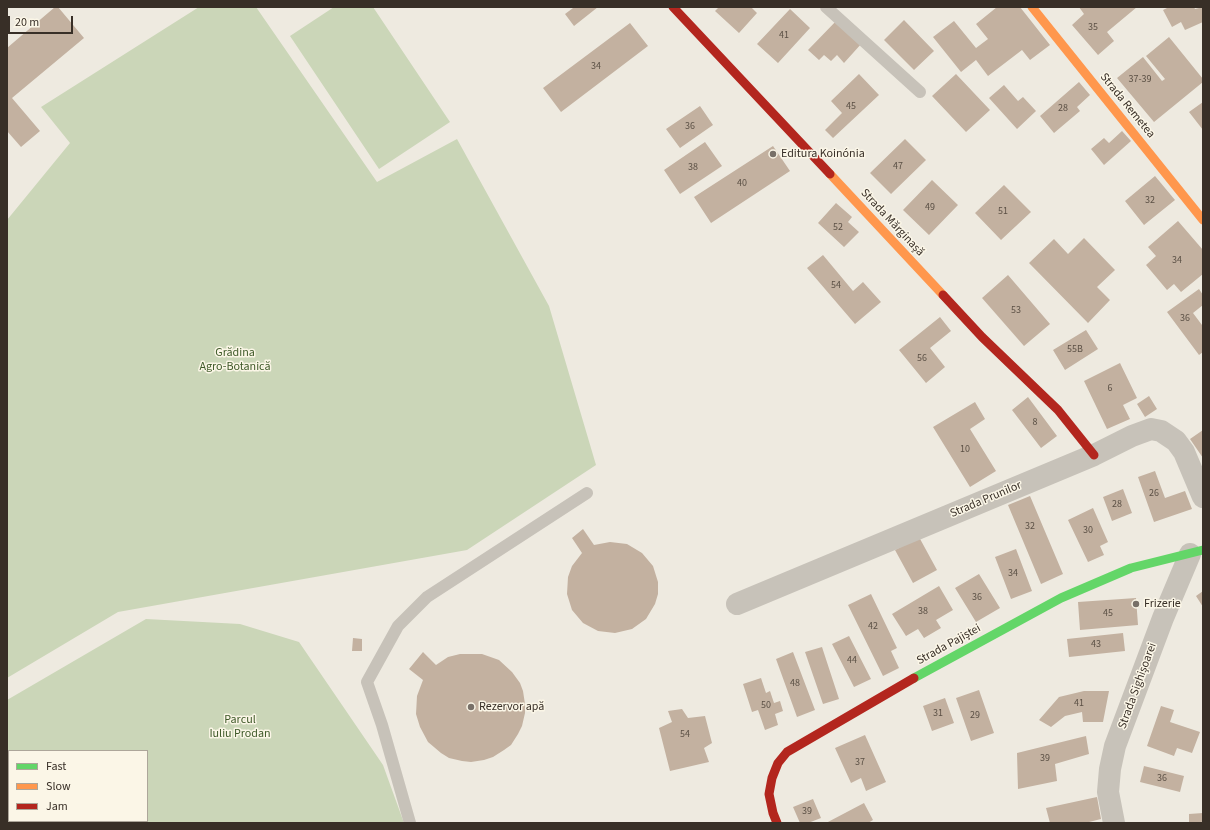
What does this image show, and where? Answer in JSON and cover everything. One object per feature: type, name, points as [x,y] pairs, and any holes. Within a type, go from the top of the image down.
[{"type":"street","name":"Strada Mărginașă","points":[[673,7],[982,337],[1058,410],[1094,455]]},
{"type":"street","name":"Strada Remetea","points":[[1032,7],[1203,220]]},
{"type":"street","name":"Strada Prunilor","points":[[736,604],[1094,455],[1151,429],[1161,431],[1176,441],[1184,452],[1203,497]]},
{"type":"street","name":"Strada Pajiștei","points":[[778,823],[773,813],[769,794],[772,778],[778,763],[787,752],[920,675],[1061,598],[1131,568],[1196,552]]},
{"type":"street","name":"Strada Sighișoarei","points":[[1114,823],[1108,792],[1110,769],[1115,746],[1163,618],[1196,552]]},
{"type":"lane","points":[[826,7],[920,92]]},
{"type":"lane","points":[[410,823],[382,725],[367,682],[398,626],[427,597],[587,493]]},
{"type":"green space","name":"Grădina Agro-Botanică","points":[[199,7],[256,7],[377,182],[457,139],[549,306],[596,465],[467,550],[118,612],[7,678],[7,220],[70,143],[41,107]]},
{"type":"green space","points":[[334,7],[373,7],[450,122],[379,169],[290,36]]},
{"type":"green space","name":"Parcul Iuliu Prodan","points":[[146,619],[240,624],[299,642],[383,765],[404,823],[7,823],[7,700]]},
{"type":"building","points":[[55,7],[58,7],[84,38],[12,98],[40,131],[21,147],[7,131],[7,48]]},
{"type":"building","points":[[573,7],[598,7],[574,26],[565,14]]},
{"type":"building","points":[[719,7],[751,7],[757,13],[739,33],[715,11]]},
{"type":"building","points":[[997,7],[1020,7],[1050,45],[1030,60],[1022,50],[988,76],[976,60],[961,72],[933,37],[954,21],[976,48],[988,39],[976,24]]},
{"type":"building","points":[[1079,7],[1137,7],[1107,32],[1114,41],[1098,55],[1072,25],[1084,14]]},
{"type":"building","points":[[1169,7],[1194,7],[1195,9],[1203,7],[1203,22],[1185,30],[1181,22],[1172,27],[1163,10]]},
{"type":"building","points":[[790,9],[810,28],[778,63],[757,44]]},
{"type":"building","points":[[838,19],[862,43],[844,63],[837,55],[831,61],[824,55],[819,60],[808,50]]},
{"type":"building","points":[[904,20],[934,51],[914,70],[884,40]]},
{"type":"building","points":[[630,23],[648,46],[561,112],[543,88]]},
{"type":"building","points":[[1169,37],[1203,79],[1203,82],[1154,122],[1117,78],[1143,57],[1162,81],[1165,79],[1146,56]]},
{"type":"building","points":[[859,74],[879,95],[833,138],[825,130],[842,113],[831,101]]},
{"type":"building","points":[[956,74],[990,110],[966,132],[932,96]]},
{"type":"building","points":[[1079,82],[1090,95],[1077,107],[1080,111],[1054,133],[1040,116]]},
{"type":"building","points":[[1004,85],[1018,101],[1023,97],[1036,111],[1017,129],[989,98]]},
{"type":"building","points":[[1203,102],[1203,130],[1189,112]]},
{"type":"building","points":[[700,106],[713,125],[680,148],[666,129]]},
{"type":"building","points":[[1122,131],[1131,141],[1104,165],[1091,149],[1104,138],[1109,143]]},
{"type":"building","points":[[905,139],[926,160],[891,194],[870,173]]},
{"type":"building","points":[[705,142],[722,166],[680,194],[664,170]]},
{"type":"building","points":[[773,146],[790,171],[711,223],[694,197]]},
{"type":"building","points":[[1155,176],[1175,200],[1144,225],[1125,201]]},
{"type":"building","points":[[932,180],[958,205],[929,235],[903,210]]},
{"type":"building","points":[[1004,185],[1031,212],[1001,240],[975,213]]},
{"type":"building","points":[[836,203],[852,217],[848,222],[859,232],[844,247],[818,223]]},
{"type":"building","points":[[1178,221],[1203,250],[1203,274],[1181,292],[1174,284],[1167,290],[1146,265],[1156,256],[1148,247]]},
{"type":"building","points":[[1084,238],[1115,270],[1097,287],[1110,300],[1088,323],[1029,263],[1054,239],[1068,254]]},
{"type":"building","points":[[823,255],[853,291],[863,282],[881,302],[855,324],[807,268]]},
{"type":"building","points":[[1008,275],[1050,324],[1024,346],[982,298]]},
{"type":"building","points":[[1199,289],[1203,295],[1203,305],[1193,313],[1203,325],[1203,352],[1199,355],[1167,312]]},
{"type":"building","points":[[940,317],[951,331],[930,348],[945,367],[926,383],[899,350]]},
{"type":"building","points":[[1086,330],[1098,349],[1065,370],[1053,350]]},
{"type":"building","points":[[1120,363],[1137,398],[1123,405],[1130,419],[1107,429],[1084,381]]},
{"type":"building","points":[[1149,396],[1157,409],[1145,417],[1137,404]]},
{"type":"building","points":[[1028,397],[1057,436],[1041,448],[1012,410]]},
{"type":"building","points":[[975,402],[985,419],[970,429],[996,471],[970,487],[933,427]]},
{"type":"building","points":[[1203,430],[1203,458],[1190,439]]},
{"type":"building","points":[[1155,471],[1165,498],[1185,491],[1192,509],[1154,522],[1138,477]]},
{"type":"building","points":[[1123,489],[1132,513],[1112,521],[1103,497]]},
{"type":"building","points":[[1030,496],[1063,574],[1041,584],[1008,505]]},
{"type":"building","points":[[1093,508],[1108,542],[1100,546],[1104,555],[1088,562],[1068,520]]},
{"type":"building","points":[[583,529],[594,545],[610,542],[627,544],[642,553],[653,566],[658,582],[658,594],[655,604],[646,619],[632,629],[615,633],[598,631],[583,623],[572,610],[567,594],[568,577],[572,566],[582,553],[572,538]]},
{"type":"building","points":[[919,537],[937,570],[913,583],[895,550]]},
{"type":"building","points":[[1016,549],[1032,591],[1011,599],[995,557]]},
{"type":"building","points":[[979,574],[1000,608],[976,622],[955,588]]},
{"type":"building","points":[[939,586],[953,610],[936,620],[941,628],[924,638],[918,629],[906,636],[892,614]]},
{"type":"building","points":[[1203,591],[1203,607],[1196,596]]},
{"type":"building","points":[[871,594],[897,648],[891,651],[899,668],[883,676],[848,605]]},
{"type":"building","points":[[1136,598],[1138,625],[1080,630],[1078,602]]},
{"type":"building","points":[[1123,633],[1125,651],[1069,657],[1067,639]]},
{"type":"building","points":[[849,636],[871,679],[854,687],[832,644]]},
{"type":"building","points":[[353,638],[362,639],[362,651],[352,651]]},
{"type":"building","points":[[822,647],[839,699],[823,704],[805,652]]},
{"type":"building","name":"Rezervor apă","points":[[423,652],[436,665],[448,657],[460,654],[482,654],[499,660],[512,672],[520,683],[523,691],[525,713],[522,726],[511,745],[493,757],[471,762],[449,758],[428,742],[420,727],[416,714],[417,696],[423,680],[409,669]]},
{"type":"building","points":[[793,652],[815,710],[797,717],[776,659]]},
{"type":"building","points":[[761,678],[766,693],[770,691],[774,703],[780,701],[783,711],[775,714],[778,725],[765,730],[758,710],[752,712],[743,684]]},
{"type":"building","points":[[979,690],[994,733],[971,741],[956,698]]},
{"type":"building","points":[[1084,691],[1109,691],[1103,722],[1083,722],[1082,712],[1065,716],[1051,727],[1039,720],[1059,697]]},
{"type":"building","points":[[945,698],[954,723],[932,731],[923,706]]},
{"type":"building","points":[[1161,706],[1174,710],[1170,722],[1200,732],[1192,753],[1177,748],[1174,756],[1147,746]]},
{"type":"building","points":[[682,709],[688,718],[705,716],[712,743],[704,748],[709,762],[670,771],[659,728],[672,722],[668,711]]},
{"type":"building","points":[[865,735],[886,782],[866,791],[861,778],[851,783],[835,748]]},
{"type":"building","points":[[1086,736],[1089,754],[1055,764],[1057,781],[1018,789],[1017,753]]},
{"type":"building","points":[[1144,766],[1184,776],[1180,792],[1140,782]]},
{"type":"building","points":[[1097,797],[1101,819],[1085,823],[1050,823],[1046,808]]},
{"type":"building","points":[[813,799],[821,818],[808,823],[800,823],[793,807]]},
{"type":"building","points":[[864,803],[873,820],[868,823],[826,823]]},
{"type":"building","points":[[1203,813],[1203,823],[1189,823],[1189,814]]},
{"type":"traffic: fast","points":[[914,678],[1061,598],[1131,568],[1203,550]]},
{"type":"traffic: slow","points":[[1032,7],[1203,220]]},
{"type":"traffic: slow","points":[[830,174],[943,295]]},
{"type":"traffic: jam","points":[[673,7],[830,174]]},
{"type":"traffic: jam","points":[[943,295],[982,337],[1058,410],[1094,455]]},
{"type":"traffic: jam","points":[[777,823],[769,794],[772,778],[778,763],[787,752],[914,678]]},
{"type":"place","name":"Editura Koinónia","points":[[773,154]]},
{"type":"place","name":"Frizerie","points":[[1136,604]]},
{"type":"place","name":"Rezervor apă","points":[[471,707]]}]
